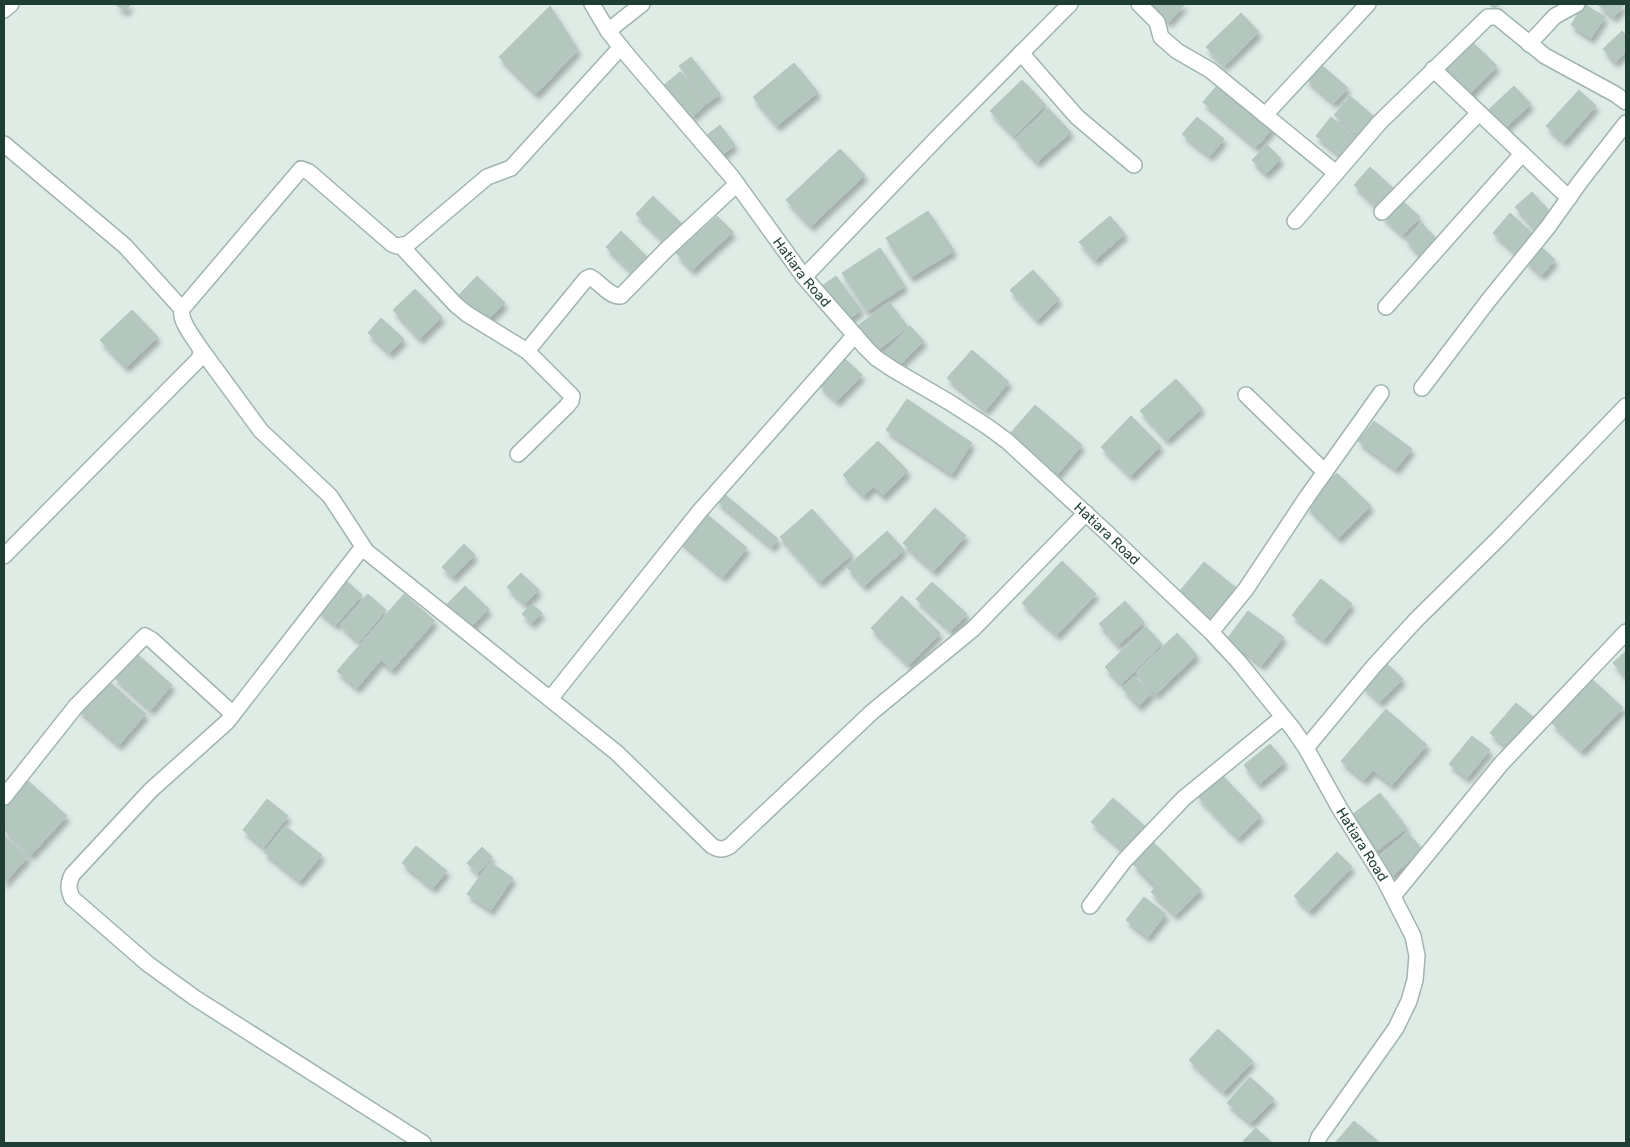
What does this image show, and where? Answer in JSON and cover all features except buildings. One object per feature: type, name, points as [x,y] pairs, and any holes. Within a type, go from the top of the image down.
[{"type":"street","points":[[4,10],[11,4]]},
{"type":"street","name":"Hatiara Road","points":[[592,4],[621,47],[738,184],[804,277],[876,358],[988,427],[1007,441],[1179,599],[1238,661],[1306,748],[1393,896],[1413,936],[1417,956],[1415,980],[1409,1001],[1396,1028],[1319,1137],[1317,1143]]},
{"type":"street","points":[[608,30],[642,4]]},
{"type":"street","points":[[804,277],[939,136],[1070,4]]},
{"type":"street","points":[[1139,4],[1157,22],[1161,37],[1177,51],[1210,70],[1336,173]]},
{"type":"street","points":[[1265,115],[1368,4]]},
{"type":"street","points":[[1529,44],[1549,20],[1577,4]]},
{"type":"street","points":[[1295,221],[1380,122],[1488,17],[1497,18],[1545,56],[1615,94],[1626,102]]},
{"type":"street","points":[[402,247],[487,177],[511,168],[621,47]]},
{"type":"street","points":[[1021,53],[1077,117],[1134,165]]},
{"type":"street","points":[[1433,69],[1569,198]]},
{"type":"street","points":[[1382,212],[1479,114]]},
{"type":"street","points":[[1422,388],[1488,301],[1548,227],[1626,123]]},
{"type":"street","points":[[4,144],[124,246],[182,309]]},
{"type":"street","points":[[1386,307],[1522,154]]},
{"type":"street","points":[[518,454],[567,406],[572,396],[527,351],[467,314],[402,247],[392,244],[309,172],[301,169],[182,309],[183,318],[200,348],[261,430],[330,496],[366,551],[633,767],[712,846],[723,850],[730,846],[872,712],[972,629],[1086,513]]},
{"type":"street","points":[[527,351],[586,279],[590,277],[613,295],[621,296],[666,250],[738,184]]},
{"type":"street","points":[[550,699],[700,512],[855,335]]},
{"type":"street","points":[[4,556],[198,360],[201,354],[200,348]]},
{"type":"street","points":[[1211,632],[1246,589],[1381,393]]},
{"type":"street","points":[[1246,395],[1325,472]]},
{"type":"street","points":[[1306,748],[1374,666],[1415,621],[1500,537],[1626,406]]},
{"type":"street","points":[[366,551],[358,553],[234,714],[151,790],[72,875],[68,891],[72,898],[148,964],[195,998],[423,1143]]},
{"type":"street","points":[[1393,896],[1501,764],[1626,632]]},
{"type":"street","points":[[4,797],[76,706],[145,636],[152,640],[234,714]]},
{"type":"street","points":[[1090,906],[1124,861],[1184,798],[1283,717]]}]
